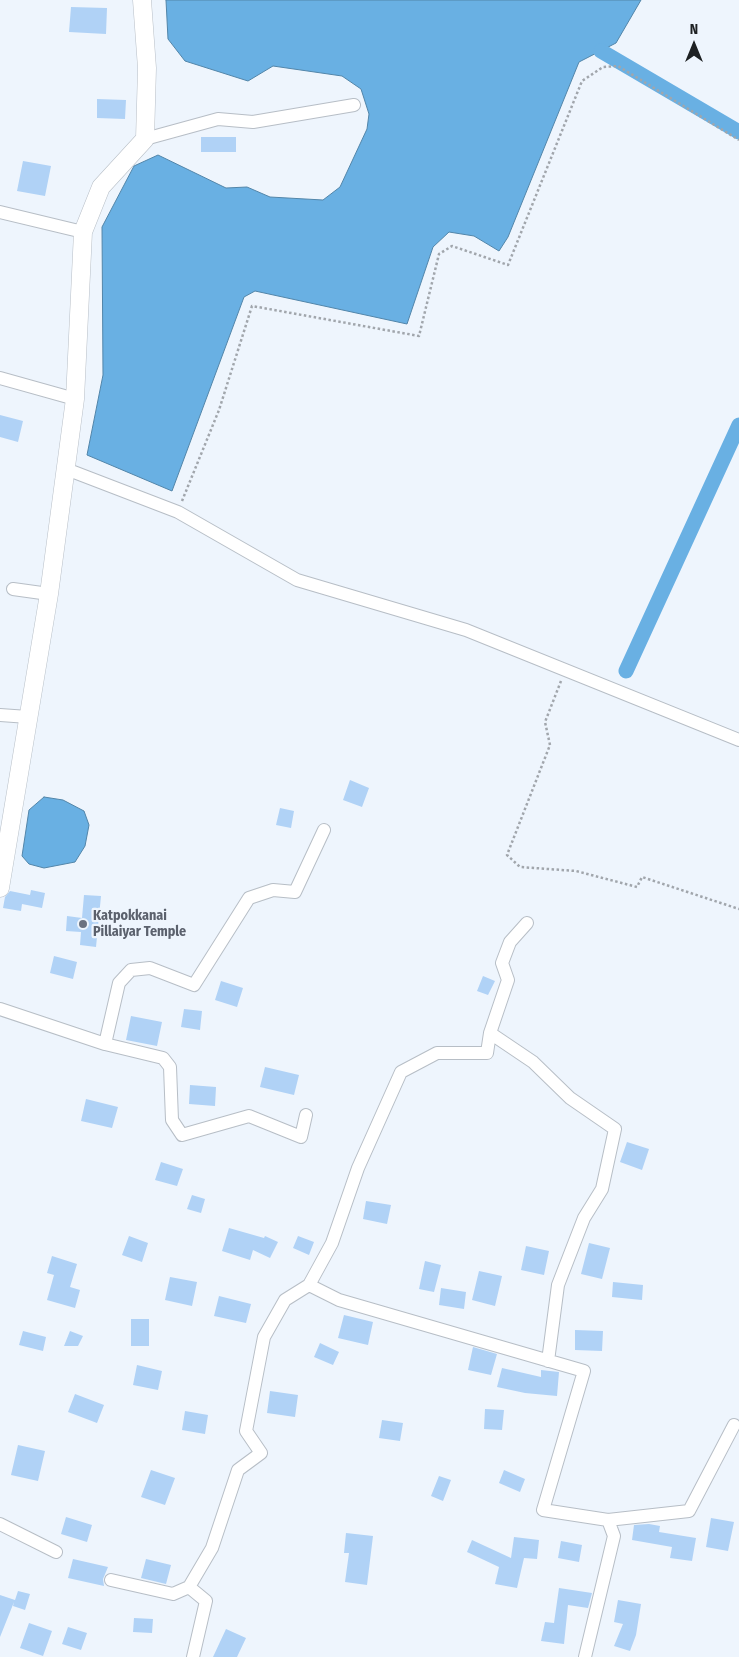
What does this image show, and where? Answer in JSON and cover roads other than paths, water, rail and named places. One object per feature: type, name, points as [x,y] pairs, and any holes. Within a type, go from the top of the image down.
[{"type":"street","points":[[142,0],[147,68],[145,139]]},
{"type":"street","points":[[0,888],[49,594],[75,399],[83,232],[101,187],[145,139],[218,119],[253,122],[354,105]]},
{"type":"street","points":[[0,212],[83,232]]},
{"type":"street","points":[[0,378],[75,399]]},
{"type":"street","points":[[66,469],[178,512],[297,580],[466,630],[739,740]]},
{"type":"street","points":[[13,589],[49,594]]},
{"type":"street","points":[[0,715],[28,717]]},
{"type":"street","points":[[106,1044],[119,983],[131,970],[150,968],[194,985],[249,898],[273,890],[295,892],[324,830]]},
{"type":"street","points":[[111,1580],[173,1594],[189,1587],[212,1548],[238,1470],[261,1453],[246,1431],[264,1337],[285,1300],[309,1285],[332,1243],[358,1168],[401,1072],[437,1053],[487,1053],[490,1032],[508,980],[502,963],[510,942],[527,922]]},
{"type":"street","points":[[0,1009],[106,1044],[163,1058],[170,1067],[172,1120],[182,1134],[249,1116],[301,1137],[306,1116]]},
{"type":"street","points":[[490,1032],[533,1062],[570,1098],[615,1129],[602,1189],[584,1218],[558,1285],[548,1361]]},
{"type":"street","points":[[309,1285],[339,1300],[584,1371],[543,1510],[608,1520],[689,1511],[734,1425]]},
{"type":"street","points":[[585,1657],[614,1536],[608,1520]]},
{"type":"street","points":[[0,1524],[56,1552]]},
{"type":"street","points":[[189,1587],[206,1601],[193,1657]]},
{"type":"water","points":[[166,0],[641,0],[616,43],[579,62],[508,237],[499,251],[474,236],[449,232],[433,247],[407,324],[255,291],[244,297],[172,491],[87,455],[103,375],[102,227],[134,166],[158,155],[226,188],[247,187],[270,197],[323,200],[340,187],[367,129],[369,114],[361,89],[342,76],[273,66],[248,81],[185,61],[168,39]]},
{"type":"water","points":[[44,797],[63,800],[84,811],[89,825],[85,846],[75,862],[44,868],[29,864],[22,856],[29,810]]},
{"type":"waterway","points":[[601,51],[739,132]]},
{"type":"waterway","points":[[626,671],[739,425]]},
{"type":"place","name":"Katpokkanai Pillaiyar Temple","points":[[83,924]]}]
